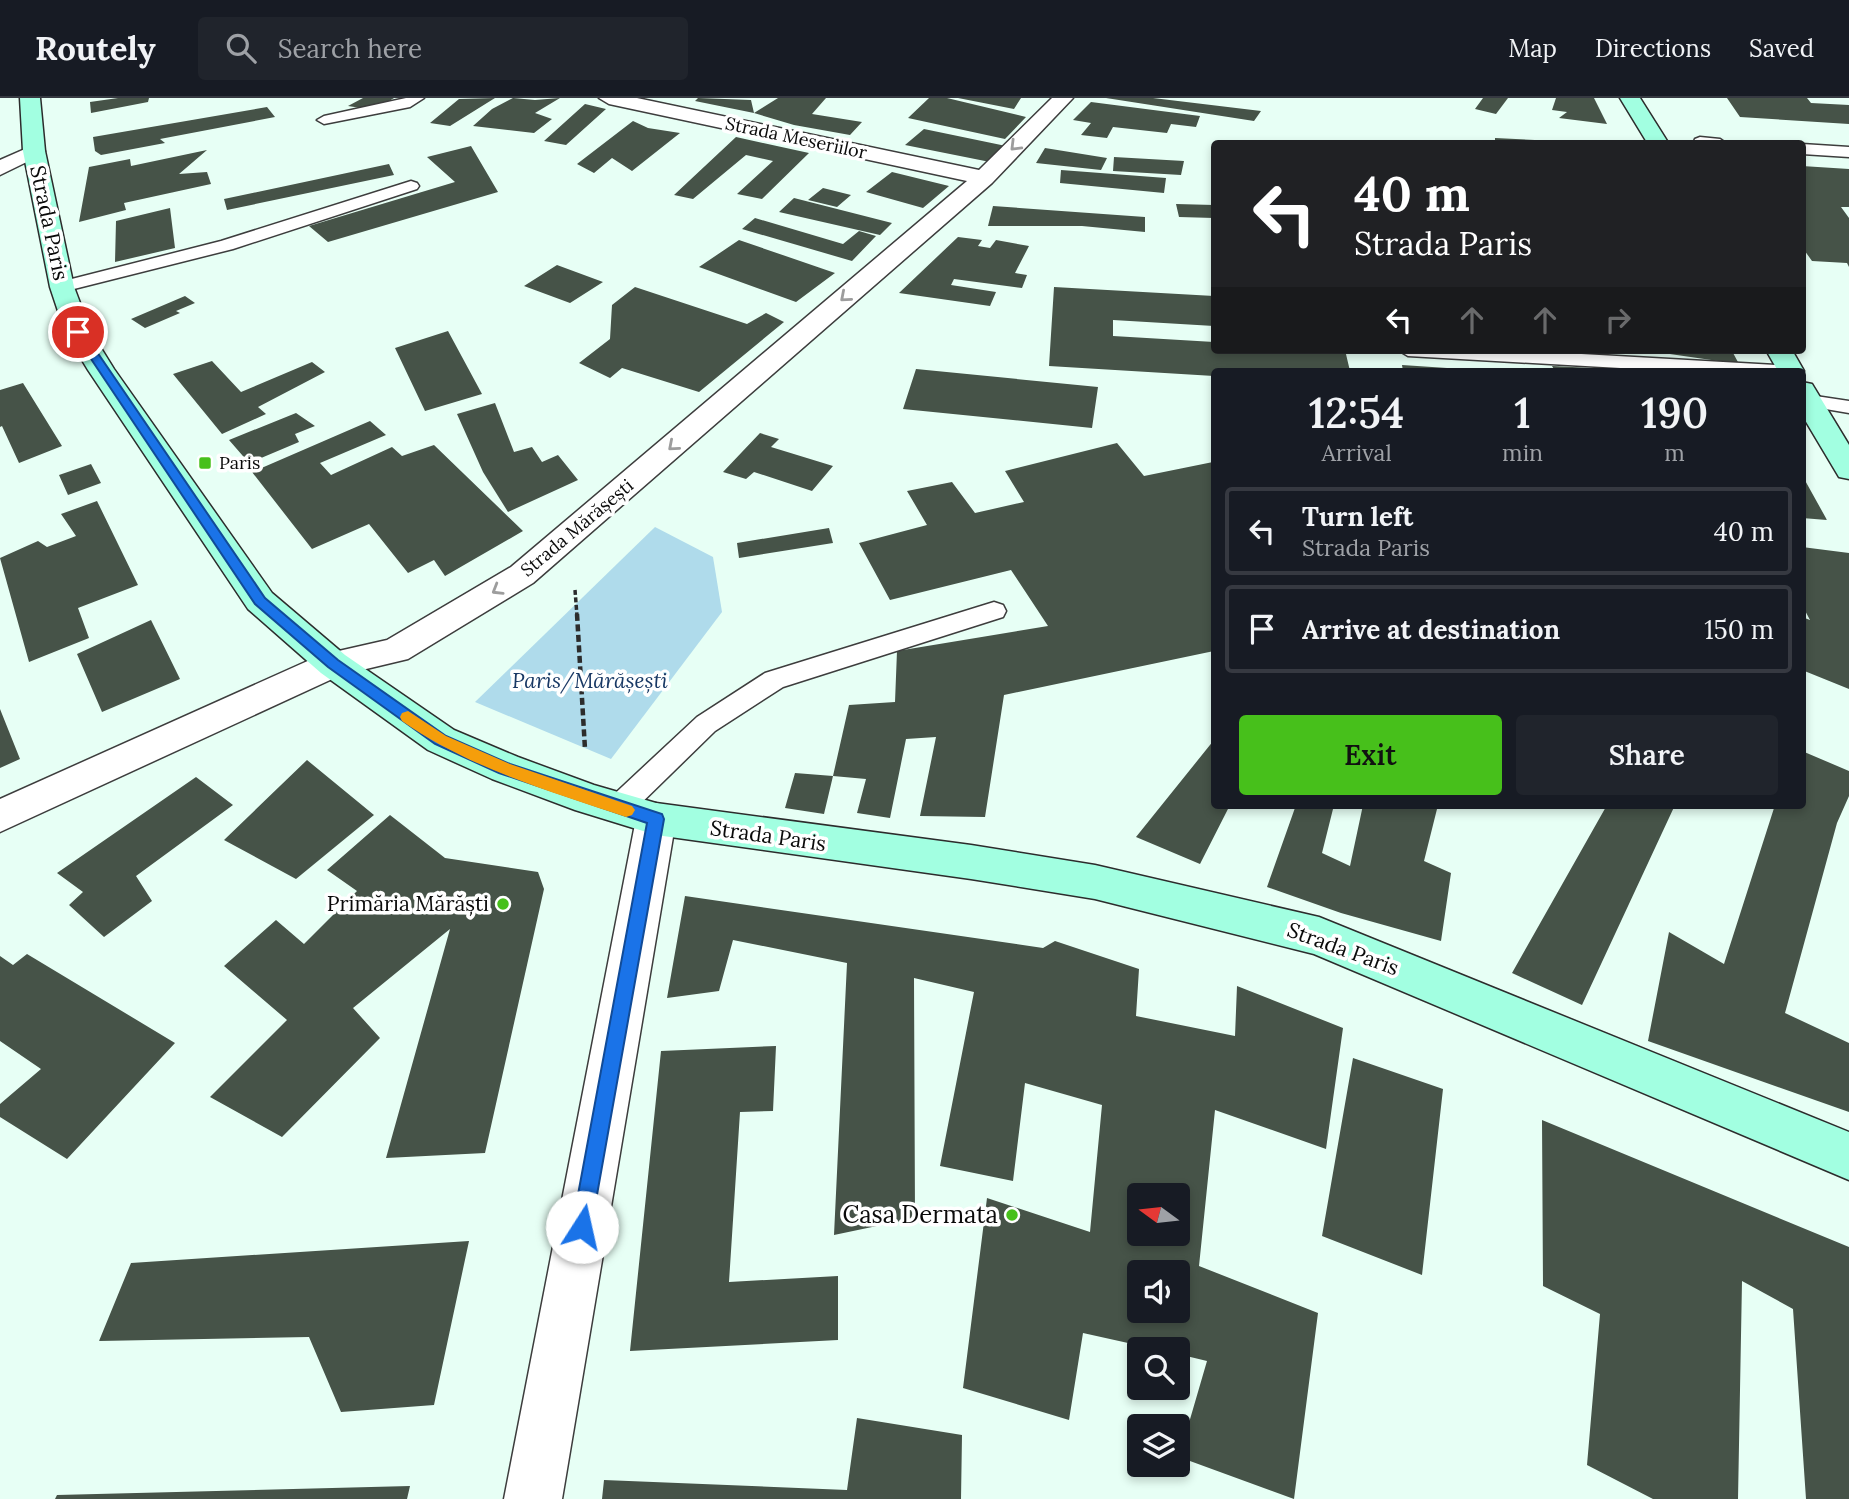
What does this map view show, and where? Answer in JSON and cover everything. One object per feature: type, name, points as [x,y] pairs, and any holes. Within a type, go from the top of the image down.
[{"type":"street","name":"Strada Paris","points":[[30,98],[34,151],[62,287],[78,332],[102,370],[260,601],[333,664],[441,740],[505,768],[621,809],[1095,882],[1319,936],[1849,1156]]},
{"type":"street","name":"Strada Meseriilor","points":[[609,98],[984,178]]},
{"type":"street","name":"Strada Mărășești","points":[[0,816],[333,664],[396,650],[522,575],[984,178],[1063,98]]},
{"type":"street","points":[[1630,98],[1656,140]]},
{"type":"street","points":[[0,169],[34,151]]},
{"type":"street","points":[[1806,396],[1849,470]]},
{"type":"street","points":[[533,1499],[621,809]]},
{"type":"lane","points":[[324,120],[405,104],[417,98]]},
{"type":"lane","points":[[1806,149],[1849,152]]},
{"type":"lane","points":[[62,287],[227,245],[411,186]]},
{"type":"lane","points":[[1463,354],[1655,368]]},
{"type":"lane","points":[[1806,396],[1849,407]]},
{"type":"lane","points":[[621,809],[706,724],[774,680],[994,611]]},
{"type":"path","points":[[571,533],[621,809]]},
{"type":"green space","name":"Paris/Mărășești","points":[[655,527],[713,557],[722,612],[611,759],[475,702]]},
{"type":"building","points":[[149,98],[148,102],[91,113],[90,102]]},
{"type":"building","points":[[363,98],[394,98],[374,110],[348,106]]},
{"type":"building","points":[[495,98],[450,126],[430,123],[459,99]]},
{"type":"building","points":[[513,98],[560,98],[535,113],[552,119],[534,133],[473,126],[492,109]]},
{"type":"building","points":[[698,98],[751,100],[754,113],[695,101]]},
{"type":"building","points":[[778,98],[826,98],[812,114],[862,122],[850,135],[794,125],[754,113]]},
{"type":"building","points":[[929,98],[947,98],[1026,117],[1005,139],[908,118]]},
{"type":"building","points":[[958,98],[1021,98],[1014,109]]},
{"type":"building","points":[[1106,98],[1153,98],[1261,111],[1254,121]]},
{"type":"building","points":[[1483,98],[1508,98],[1496,114],[1475,109]]},
{"type":"building","points":[[1556,98],[1594,98],[1607,124],[1559,118],[1567,112],[1552,110]]},
{"type":"building","points":[[1727,98],[1807,98],[1811,103],[1849,105],[1849,124],[1740,117]]},
{"type":"building","points":[[1091,102],[1200,116],[1196,127],[1171,124],[1167,133],[1113,127],[1107,138],[1081,135],[1091,123],[1073,120]]},
{"type":"building","points":[[585,104],[606,109],[566,145],[544,141]]},
{"type":"building","points":[[267,107],[275,117],[160,139],[165,143],[101,155],[95,151],[93,137]]},
{"type":"building","points":[[633,121],[648,128],[680,133],[632,171],[612,158],[594,173],[577,164]]},
{"type":"building","points":[[924,129],[1006,146],[990,162],[905,145]]},
{"type":"building","points":[[736,137],[809,153],[762,199],[737,194],[773,161],[746,155],[693,199],[674,195]]},
{"type":"building","points":[[1495,138],[1536,140],[1495,140]]},
{"type":"building","points":[[471,146],[498,192],[328,242],[309,226],[455,182],[427,157]]},
{"type":"building","points":[[1045,148],[1107,158],[1101,170],[1036,163]]},
{"type":"building","points":[[207,150],[179,174],[207,172],[211,184],[124,203],[126,210],[79,222],[89,167],[130,159],[131,166]]},
{"type":"building","points":[[1114,157],[1184,161],[1181,175],[1113,171]]},
{"type":"building","points":[[389,164],[394,175],[227,210],[224,199]]},
{"type":"building","points":[[1806,166],[1849,169],[1849,207],[1841,207],[1849,218],[1849,267],[1847,263],[1812,261],[1806,253]]},
{"type":"building","points":[[1061,170],[1166,178],[1164,193],[1060,183]]},
{"type":"building","points":[[892,172],[949,186],[923,208],[866,192]]},
{"type":"building","points":[[823,188],[851,195],[837,207],[808,200]]},
{"type":"building","points":[[794,198],[892,223],[880,235],[779,212]]},
{"type":"building","points":[[1176,204],[1211,205],[1211,218],[1179,217]]},
{"type":"building","points":[[993,206],[1145,217],[1145,232],[1082,226],[988,226]]},
{"type":"building","points":[[170,208],[175,248],[115,262],[116,221]]},
{"type":"building","points":[[755,218],[843,244],[859,231],[876,236],[852,261],[742,229]]},
{"type":"building","points":[[958,237],[982,240],[978,246],[990,248],[996,240],[1029,246],[1015,273],[1027,275],[1022,288],[954,279],[951,285],[996,292],[990,306],[899,293]]},
{"type":"building","points":[[739,240],[835,273],[796,302],[699,267]]},
{"type":"building","points":[[557,265],[603,282],[570,303],[524,286]]},
{"type":"building","points":[[635,287],[747,324],[766,313],[784,322],[699,392],[622,368],[610,378],[579,363],[610,339],[612,305]]},
{"type":"building","points":[[1054,287],[1211,296],[1211,326],[1113,320],[1113,336],[1211,342],[1211,354],[1346,354],[1349,368],[1211,368],[1211,376],[1049,366]]},
{"type":"building","points":[[185,296],[195,303],[176,311],[180,313],[145,328],[131,319]]},
{"type":"building","points":[[448,331],[482,394],[425,411],[395,348]]},
{"type":"building","points":[[1670,354],[1734,354],[1739,364]]},
{"type":"building","points":[[212,361],[241,392],[312,362],[325,372],[258,407],[266,414],[222,434],[173,374]]},
{"type":"building","points":[[1402,365],[1447,368],[1402,368]]},
{"type":"building","points":[[1552,366],[1593,368],[1553,368]]},
{"type":"building","points":[[916,369],[1098,387],[1092,428],[903,409]]},
{"type":"building","points":[[23,383],[62,446],[19,463],[2,426],[0,427],[0,390]]},
{"type":"building","points":[[495,403],[514,452],[532,447],[542,462],[558,455],[578,480],[508,512],[483,472],[457,414]]},
{"type":"building","points":[[296,413],[315,426],[295,434],[299,442],[249,463],[229,440]]},
{"type":"building","points":[[370,421],[386,435],[320,463],[331,475],[392,447],[402,456],[434,445],[523,531],[445,576],[434,560],[408,573],[369,524],[312,549],[252,472]]},
{"type":"building","points":[[760,433],[779,439],[771,447],[833,466],[812,491],[754,472],[746,479],[723,472]]},
{"type":"building","points":[[1117,443],[1144,476],[1211,462],[1211,652],[1004,695],[985,817],[920,816],[936,737],[906,739],[890,818],[857,813],[866,779],[833,776],[849,705],[895,702],[897,651],[1048,626],[1011,570],[890,600],[859,543],[927,525],[907,491],[952,482],[975,513],[1024,502],[1005,471]]},
{"type":"building","points":[[91,464],[101,483],[68,495],[59,475]]},
{"type":"building","points":[[1806,482],[1827,520],[1806,518]]},
{"type":"building","points":[[97,501],[138,585],[78,608],[89,638],[29,662],[0,558],[38,541],[47,547],[76,536],[61,514]]},
{"type":"building","points":[[829,528],[833,543],[739,558],[737,543]]},
{"type":"building","points":[[1806,548],[1849,553],[1849,689],[1806,672],[1806,618],[1810,620],[1806,612]]},
{"type":"building","points":[[151,620],[180,679],[102,712],[77,654]]},
{"type":"building","points":[[0,709],[20,759],[0,768]]},
{"type":"building","points":[[1211,744],[1211,809],[1228,809],[1200,864],[1136,837]]},
{"type":"building","points":[[1806,753],[1849,771],[1849,796],[1837,823],[1785,1013],[1849,1043],[1849,1112],[1648,1041],[1669,932],[1724,964],[1774,809],[1806,809]]},
{"type":"building","points":[[307,760],[374,815],[296,879],[224,840]]},
{"type":"building","points":[[795,773],[833,776],[824,814],[785,808]]},
{"type":"building","points":[[196,777],[233,805],[136,876],[152,901],[104,937],[69,905],[83,892],[57,873]]},
{"type":"building","points":[[1295,809],[1333,809],[1322,853],[1350,866],[1362,809],[1437,809],[1424,861],[1451,873],[1441,941],[1341,913],[1267,887]]},
{"type":"building","points":[[1605,809],[1673,809],[1582,1005],[1512,973]]},
{"type":"building","points":[[390,815],[445,858],[538,872],[544,889],[485,1153],[386,1158],[450,929],[353,1008],[380,1038],[282,1137],[210,1097],[287,1020],[224,966],[276,920],[304,944],[357,891],[327,870]]},
{"type":"building","name":"Casa Dermata","points":[[685,896],[1043,948],[1055,941],[1139,969],[1136,1016],[1235,1036],[1237,986],[1343,1028],[1326,1149],[1215,1110],[1199,1266],[1318,1313],[1294,1499],[1190,1461],[1190,1419],[1207,1361],[1190,1357],[1190,1337],[1127,1337],[1127,1343],[1083,1333],[1069,1420],[963,1388],[987,1198],[1090,1232],[1102,1105],[1025,1083],[1013,1181],[940,1166],[974,992],[914,978],[915,1218],[834,1235],[847,963],[733,940],[719,991],[667,998]]},
{"type":"building","points":[[27,954],[175,1043],[67,1159],[0,1117],[0,1104],[41,1069],[0,1041],[0,956],[13,965]]},
{"type":"building","points":[[776,1046],[773,1111],[740,1112],[729,1282],[838,1276],[838,1340],[630,1351],[661,1051]]},
{"type":"building","points":[[1353,1058],[1443,1089],[1422,1275],[1322,1236]]},
{"type":"building","points":[[1542,1120],[1849,1247],[1849,1499],[1806,1499],[1793,1309],[1742,1281],[1738,1499],[1653,1499],[1587,1465],[1600,1314],[1543,1286]]},
{"type":"building","points":[[469,1241],[434,1405],[341,1412],[309,1337],[99,1341],[131,1263]]},
{"type":"building","points":[[857,1418],[962,1435],[961,1499],[602,1499],[604,1480],[847,1490]]},
{"type":"building","points":[[410,1486],[407,1499],[55,1499],[57,1495]]},
{"type":"slow traffic","points":[[408,717],[441,740],[505,768],[626,810]]},
{"type":"place","name":"Paris","points":[[205,463]]},
{"type":"place","name":"Primăria Mărăști","points":[[503,904]]},
{"type":"place","name":"Casa Dermata","points":[[1012,1215]]},
{"type":"route","points":[[78,332],[260,601],[333,664],[441,740],[505,768],[589,799],[656,819],[582,1227]]}]
